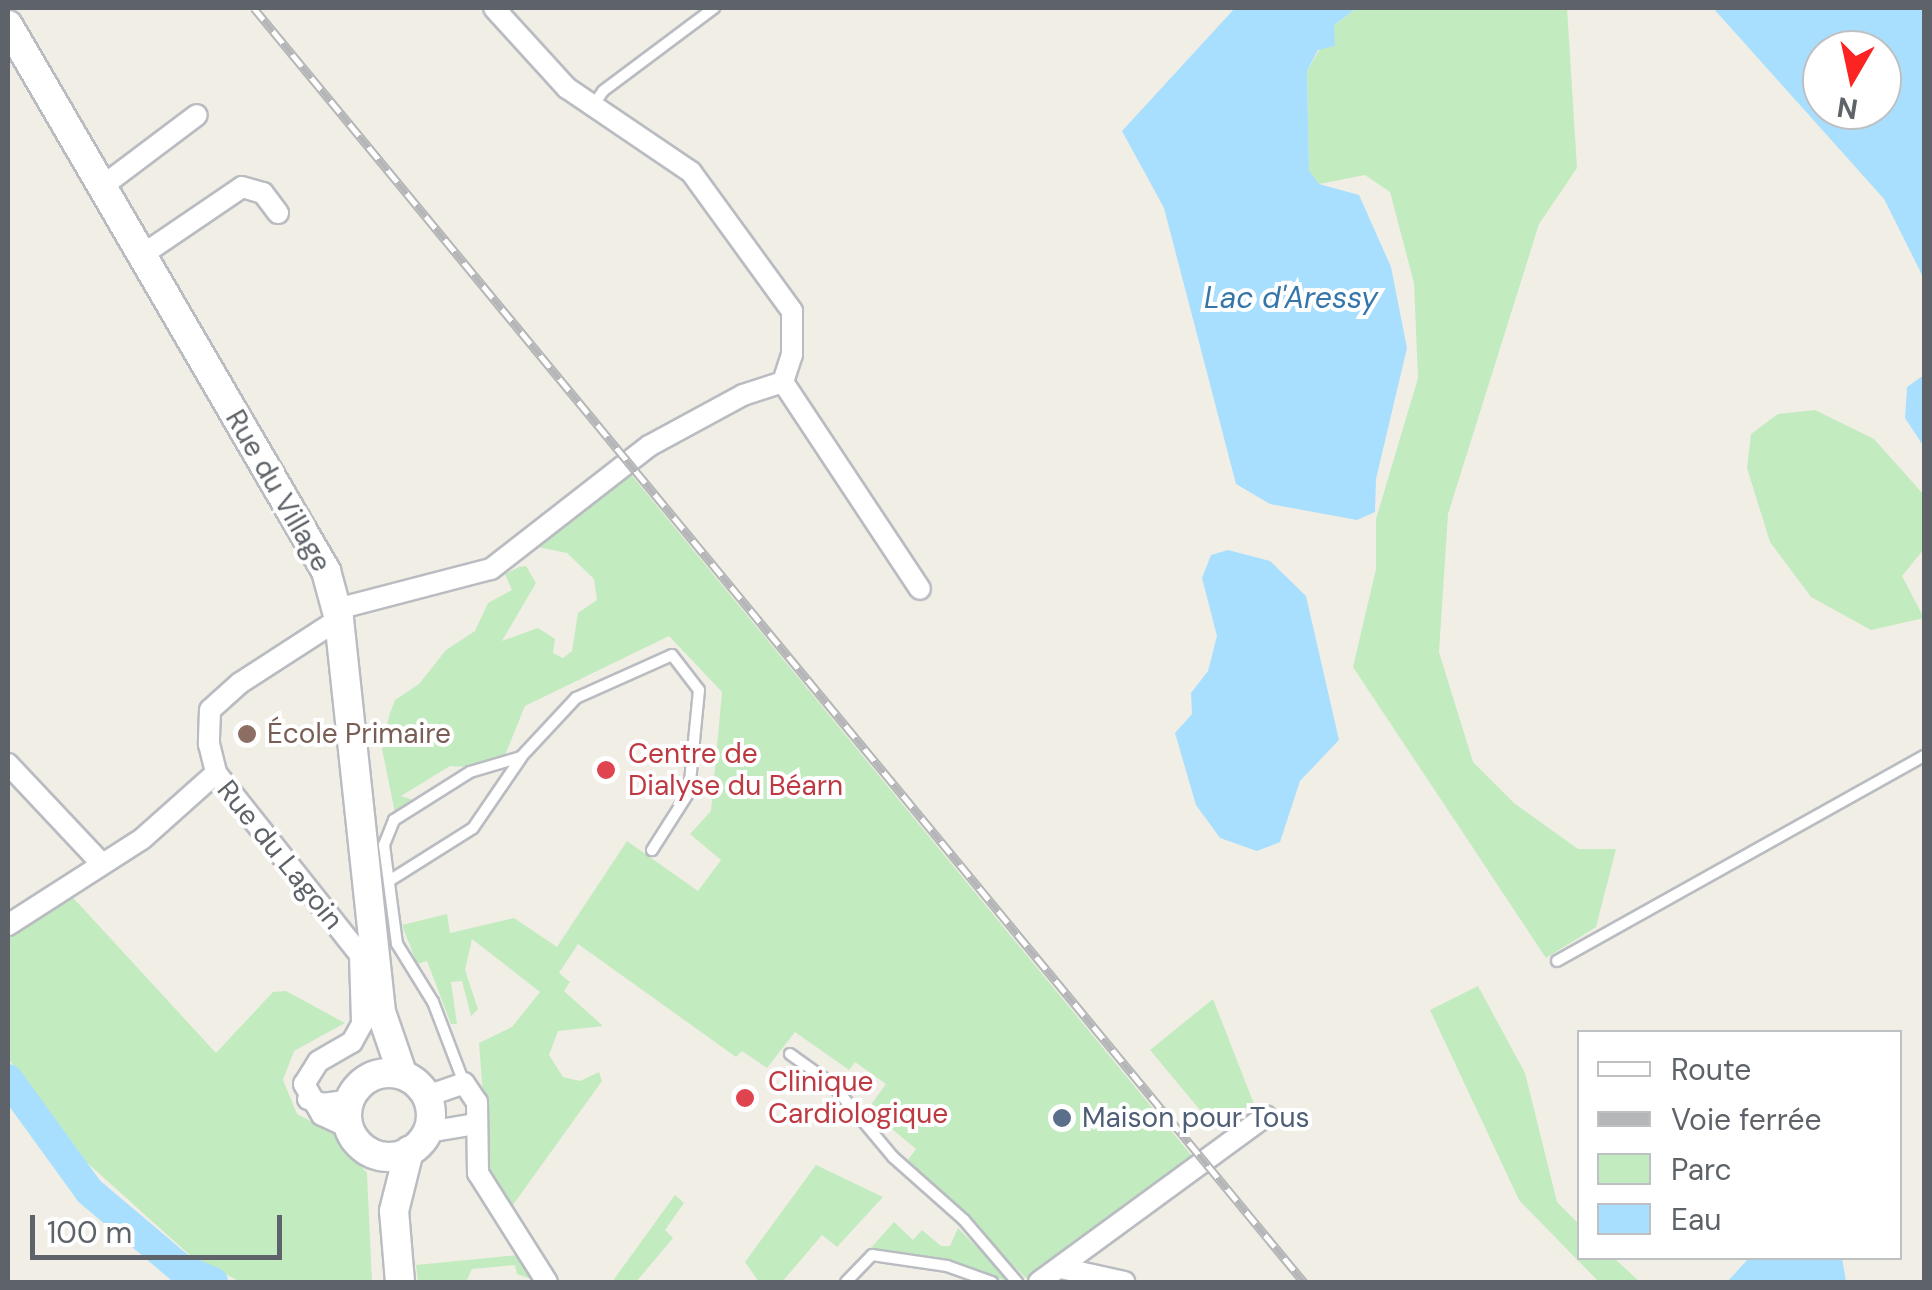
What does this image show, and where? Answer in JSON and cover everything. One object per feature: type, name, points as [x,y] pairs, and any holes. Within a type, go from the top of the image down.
[{"type":"main road","name":"Rue du Village","points":[[8,25],[145,253],[265,476],[309,538],[338,614],[381,1012],[402,1073]]},
{"type":"main road","name":"Rue du Village","points":[[356,1101],[381,1012]]},
{"type":"main road","points":[[394,1210],[419,1142],[427,1096],[402,1073],[356,1101],[369,1152],[394,1210],[400,1282]]},
{"type":"main road","points":[[369,1152],[387,1157],[419,1142]]},
{"type":"street","points":[[494,8],[592,107],[690,172],[792,311],[792,355],[783,382]]},
{"type":"street","points":[[104,185],[197,115]]},
{"type":"street","points":[[145,253],[242,187],[263,193],[278,213]]},
{"type":"street","points":[[783,382],[920,589]]},
{"type":"street","points":[[216,774],[210,710],[240,683],[338,614],[492,569],[649,446],[743,395],[783,382]]},
{"type":"street","points":[[8,764],[99,860]]},
{"type":"street","name":"Rue du Lagoin","points":[[8,926],[99,860],[142,839],[216,774],[360,955],[362,1024],[352,1042],[306,1075],[308,1099],[322,1104],[356,1101]]},
{"type":"street","points":[[427,1096],[464,1083],[479,1108],[478,1174],[547,1282]]},
{"type":"street","points":[[1038,1282],[1266,1116]]},
{"type":"street","points":[[419,1142],[476,1124]]},
{"type":"street","points":[[1061,1268],[1124,1282]]},
{"type":"lane","points":[[592,107],[603,91],[714,8]]},
{"type":"lane","points":[[389,881],[473,828],[521,757],[576,698],[672,656],[699,690],[691,775],[689,792],[652,850]]},
{"type":"lane","points":[[1557,961],[1924,756]]},
{"type":"lane","points":[[464,1083],[433,1002],[398,944],[384,845],[394,820],[470,772],[521,757]]},
{"type":"lane","points":[[790,1054],[832,1084],[893,1157],[964,1220],[1017,1282]]},
{"type":"lane","points":[[846,1282],[872,1255],[928,1262],[992,1282]]},
{"type":"green space","points":[[1357,8],[1567,8],[1577,168],[1539,224],[1448,514],[1439,652],[1473,762],[1514,803],[1578,849],[1616,849],[1596,927],[1546,958],[1353,667],[1376,569],[1376,519],[1418,378],[1414,283],[1390,192],[1365,175],[1319,184],[1309,172],[1307,71],[1334,25]]},
{"type":"green space","points":[[1815,410],[1874,439],[1924,495],[1924,549],[1902,576],[1924,618],[1871,630],[1811,597],[1770,542],[1747,468],[1751,434],[1778,414]]},
{"type":"green space","points":[[629,472],[1196,1161],[1030,1282],[907,1161],[916,1149],[868,1109],[886,1084],[855,1062],[849,1070],[795,1032],[767,1068],[742,1051],[736,1057],[578,944],[559,973],[570,982],[564,991],[603,1026],[558,1031],[549,1055],[563,1077],[580,1081],[599,1072],[602,1081],[510,1209],[489,1173],[479,1043],[512,1027],[540,992],[472,939],[465,970],[478,1009],[471,1016],[462,981],[451,982],[457,1024],[451,1024],[427,961],[417,964],[402,925],[447,914],[450,933],[514,918],[557,947],[627,841],[698,891],[721,860],[690,834],[711,811],[722,692],[669,636],[525,706],[505,755],[470,767],[450,766],[401,796],[413,800],[395,813],[382,749],[395,700],[419,684],[446,650],[475,631],[488,603],[512,590],[505,574],[526,566],[536,583],[502,641],[538,628],[555,639],[553,653],[563,658],[572,651],[578,613],[597,600],[594,579],[567,553],[533,546]]},
{"type":"green space","points":[[66,890],[216,1053],[273,992],[286,991],[345,1023],[294,1051],[283,1080],[297,1114],[333,1133],[367,1173],[372,1282],[239,1281],[193,1258],[83,1159],[8,1058],[8,932]]},
{"type":"green space","points":[[1478,986],[1525,1073],[1557,1202],[1577,1222],[1577,1259],[1519,1200],[1430,1010]]},
{"type":"green space","points":[[1213,999],[1254,1104],[1215,1128],[1150,1050]]},
{"type":"green space","points":[[816,1165],[883,1197],[837,1247],[822,1235],[782,1282],[759,1282],[745,1262]]},
{"type":"green space","points":[[675,1195],[684,1203],[665,1230],[673,1238],[636,1282],[612,1282]]},
{"type":"green space","points":[[894,1222],[913,1240],[922,1230],[941,1246],[950,1246],[958,1228],[1011,1282],[914,1254],[869,1250]]},
{"type":"green space","points":[[519,1255],[539,1282],[517,1274],[515,1265],[472,1269],[466,1282],[418,1282],[416,1265]]},
{"type":"green space","points":[[1578,1260],[1616,1260],[1640,1282],[1599,1282]]},
{"type":"water","name":"Lac d'Aressy","points":[[1235,8],[1357,8],[1334,25],[1335,46],[1318,50],[1307,71],[1309,171],[1319,184],[1359,195],[1391,267],[1407,348],[1376,479],[1375,512],[1357,520],[1270,504],[1236,484],[1164,208],[1122,131]]},
{"type":"water","points":[[1713,8],[1924,8],[1924,279],[1884,199],[1822,130],[1902,130],[1902,30],[1802,30],[1802,107]]},
{"type":"water","points":[[1924,375],[1924,447],[1905,418],[1907,387]]},
{"type":"water","points":[[1228,550],[1270,561],[1306,596],[1339,740],[1300,781],[1280,842],[1257,851],[1220,838],[1196,805],[1175,733],[1192,714],[1191,693],[1208,671],[1217,636],[1202,578],[1211,555]]},
{"type":"water","points":[[1747,1260],[1842,1260],[1846,1282],[1727,1282]]},
{"type":"waterway","points":[[8,1079],[89,1191],[180,1268],[213,1282]]},
{"type":"railway","points":[[254,8],[1304,1282]]},
{"type":"place","name":"École Primaire","points":[[247,734]]},
{"type":"place","name":"Centre de Dialyse du Béarn","points":[[606,770]]},
{"type":"place","name":"Clinique Cardiologique","points":[[745,1098]]},
{"type":"place","name":"Maison pour Tous","points":[[1062,1118]]}]
